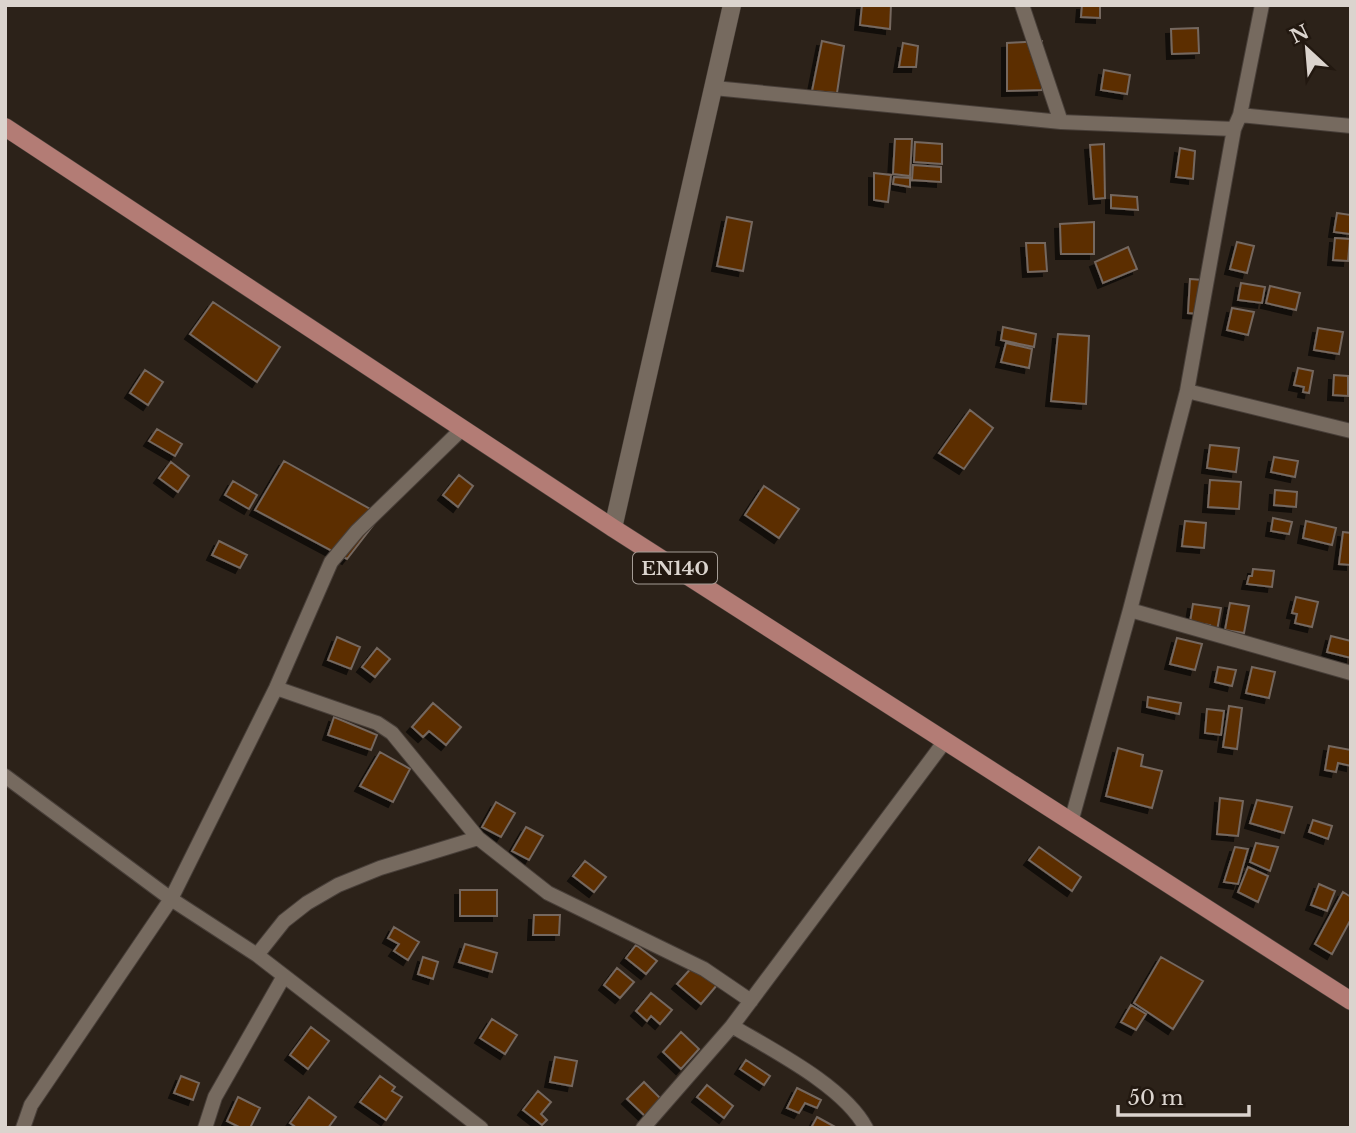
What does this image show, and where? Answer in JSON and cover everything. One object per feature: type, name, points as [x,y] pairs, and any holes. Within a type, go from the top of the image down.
[{"type":"main road","name":"EN140","points":[[5,127],[613,528],[1351,1001]]},
{"type":"street","points":[[613,528],[732,5]]},
{"type":"street","points":[[1022,5],[1061,121]]},
{"type":"street","points":[[1071,822],[1130,610],[1186,391],[1234,130],[1240,115],[1262,5]]},
{"type":"street","points":[[713,88],[1061,121],[1234,130]]},
{"type":"street","points":[[1240,115],[1351,126]]},
{"type":"street","points":[[1186,391],[1351,431]]},
{"type":"street","points":[[23,1128],[31,1105],[171,899],[276,688],[331,562],[357,530],[462,429]]},
{"type":"street","points":[[1130,610],[1351,673]]},
{"type":"street","points":[[276,688],[377,723],[392,733],[478,838],[548,893],[704,969],[751,1001]]},
{"type":"street","points":[[643,1128],[732,1026],[945,741]]},
{"type":"street","points":[[5,776],[171,899],[257,955],[481,1128]]},
{"type":"street","points":[[257,955],[285,920],[338,885],[380,868],[478,838]]},
{"type":"street","points":[[205,1128],[215,1097],[284,976]]},
{"type":"street","points":[[732,1026],[817,1077],[850,1107],[866,1128]]},
{"type":"building","points":[[862,5],[891,5],[890,29],[860,25]]},
{"type":"building","points":[[1082,5],[1100,5],[1100,18],[1081,17]]},
{"type":"building","points":[[1198,28],[1199,53],[1172,54],[1171,29]]},
{"type":"building","points":[[822,41],[844,46],[837,93],[812,91]]},
{"type":"building","points":[[1042,41],[1042,90],[1007,91],[1007,43]]},
{"type":"building","points":[[903,43],[918,46],[916,67],[899,67]]},
{"type":"building","points":[[1104,70],[1130,75],[1127,94],[1101,90]]},
{"type":"building","points":[[895,139],[912,139],[910,176],[893,174]]},
{"type":"building","points":[[915,142],[942,144],[942,164],[914,162]]},
{"type":"building","points":[[1104,144],[1105,198],[1094,199],[1090,145]]},
{"type":"building","points":[[1180,148],[1195,151],[1193,179],[1176,177]]},
{"type":"building","points":[[913,165],[941,167],[941,182],[912,180]]},
{"type":"building","points":[[874,173],[891,175],[888,202],[874,200]]},
{"type":"building","points":[[894,177],[910,178],[910,187],[893,184]]},
{"type":"building","points":[[1111,195],[1137,197],[1138,210],[1111,208]]},
{"type":"building","points":[[1337,213],[1351,215],[1350,234],[1334,232]]},
{"type":"building","points":[[727,217],[752,222],[743,271],[717,266]]},
{"type":"building","points":[[1094,222],[1094,254],[1061,254],[1060,224]]},
{"type":"building","points":[[1335,238],[1350,239],[1348,261],[1333,260]]},
{"type":"building","points":[[1237,242],[1254,246],[1247,273],[1230,269]]},
{"type":"building","points":[[1026,243],[1045,243],[1047,271],[1028,272]]},
{"type":"building","points":[[1128,247],[1137,269],[1103,283],[1095,262]]},
{"type":"building","points":[[1190,279],[1203,280],[1199,314],[1188,313]]},
{"type":"building","points":[[1241,283],[1265,287],[1262,303],[1238,300]]},
{"type":"building","points":[[1270,286],[1300,293],[1296,310],[1266,303]]},
{"type":"building","points":[[213,302],[280,347],[257,382],[190,334]]},
{"type":"building","points":[[1232,308],[1254,312],[1248,335],[1227,330]]},
{"type":"building","points":[[1003,327],[1036,334],[1034,347],[1001,340]]},
{"type":"building","points":[[1318,328],[1343,332],[1339,354],[1314,350]]},
{"type":"building","points":[[1058,334],[1089,336],[1086,404],[1051,401]]},
{"type":"building","points":[[1006,343],[1032,349],[1029,368],[1001,362]]},
{"type":"building","points":[[1298,368],[1313,371],[1309,393],[1303,392],[1304,387],[1294,385]]},
{"type":"building","points":[[145,370],[163,382],[148,405],[130,393]]},
{"type":"building","points":[[1334,375],[1348,376],[1348,396],[1333,395]]},
{"type":"building","points":[[970,410],[993,428],[964,469],[939,453]]},
{"type":"building","points":[[157,429],[182,444],[175,456],[149,441]]},
{"type":"building","points":[[1210,445],[1239,448],[1236,472],[1207,468]]},
{"type":"building","points":[[1274,457],[1298,461],[1295,477],[1271,472]]},
{"type":"building","points":[[284,461],[381,515],[347,559],[255,510]]},
{"type":"building","points":[[171,462],[189,476],[178,492],[159,478]]},
{"type":"building","points":[[459,475],[473,486],[458,507],[443,495]]},
{"type":"building","points":[[1210,480],[1241,482],[1239,509],[1208,507]]},
{"type":"building","points":[[233,481],[257,495],[249,509],[225,495]]},
{"type":"building","points":[[764,486],[799,509],[779,538],[745,515]]},
{"type":"building","points":[[1275,490],[1297,492],[1296,507],[1274,505]]},
{"type":"building","points":[[1273,518],[1292,522],[1289,534],[1271,531]]},
{"type":"building","points":[[1185,521],[1206,523],[1204,548],[1182,546]]},
{"type":"building","points":[[1306,521],[1336,528],[1332,545],[1303,538]]},
{"type":"building","points":[[1343,532],[1351,533],[1351,565],[1339,564]]},
{"type":"building","points":[[219,541],[247,555],[240,568],[212,555]]},
{"type":"building","points":[[1253,569],[1274,571],[1272,587],[1247,584]]},
{"type":"building","points":[[1296,597],[1318,602],[1312,627],[1295,623],[1297,614],[1292,613]]},
{"type":"building","points":[[1230,603],[1249,606],[1244,633],[1225,630]]},
{"type":"building","points":[[1193,604],[1221,608],[1217,631],[1209,630],[1210,625],[1190,622]]},
{"type":"building","points":[[1331,636],[1351,641],[1351,658],[1327,652]]},
{"type":"building","points":[[337,637],[360,647],[351,669],[328,660]]},
{"type":"building","points":[[1177,638],[1202,644],[1195,670],[1170,664]]},
{"type":"building","points":[[377,648],[390,659],[375,677],[362,667]]},
{"type":"building","points":[[1218,667],[1236,670],[1232,686],[1215,682]]},
{"type":"building","points":[[1252,667],[1275,672],[1269,698],[1246,693]]},
{"type":"building","points":[[1148,697],[1181,703],[1179,714],[1147,707]]},
{"type":"building","points":[[433,703],[461,727],[446,745],[429,731],[423,737],[412,727]]},
{"type":"building","points":[[1229,706],[1242,708],[1237,749],[1223,747]]},
{"type":"building","points":[[1207,709],[1224,711],[1221,735],[1205,733]]},
{"type":"building","points":[[334,717],[377,735],[371,750],[328,735]]},
{"type":"building","points":[[1329,746],[1351,750],[1351,766],[1338,763],[1336,772],[1325,770]]},
{"type":"building","points":[[1118,748],[1143,755],[1141,766],[1162,771],[1152,808],[1106,796]]},
{"type":"building","points":[[380,752],[410,769],[393,802],[360,786]]},
{"type":"building","points":[[1220,798],[1243,801],[1238,836],[1217,834]]},
{"type":"building","points":[[1257,800],[1292,807],[1284,833],[1250,823]]},
{"type":"building","points":[[496,802],[515,813],[501,837],[482,827]]},
{"type":"building","points":[[1313,820],[1332,826],[1328,839],[1309,832]]},
{"type":"building","points":[[526,827],[543,836],[529,860],[512,851]]},
{"type":"building","points":[[1256,843],[1278,847],[1270,871],[1250,862]]},
{"type":"building","points":[[1039,847],[1081,877],[1072,891],[1029,860]]},
{"type":"building","points":[[1235,847],[1248,849],[1238,884],[1224,882]]},
{"type":"building","points":[[585,861],[606,877],[594,892],[573,876]]},
{"type":"building","points":[[1248,867],[1268,876],[1258,902],[1238,892]]},
{"type":"building","points":[[1319,884],[1335,891],[1327,911],[1311,905]]},
{"type":"building","points":[[460,890],[497,890],[497,916],[460,916]]},
{"type":"building","points":[[1343,892],[1351,897],[1351,919],[1332,954],[1315,944]]},
{"type":"building","points":[[534,915],[560,915],[559,935],[533,935]]},
{"type":"building","points":[[394,927],[419,942],[408,960],[394,951],[399,944],[388,938]]},
{"type":"building","points":[[465,944],[497,953],[492,972],[459,962]]},
{"type":"building","points":[[636,945],[657,961],[646,974],[626,958]]},
{"type":"building","points":[[423,957],[438,962],[433,979],[418,974]]},
{"type":"building","points":[[1161,957],[1203,981],[1173,1029],[1134,1003]]},
{"type":"building","points":[[694,965],[717,985],[701,1004],[677,984]]},
{"type":"building","points":[[617,968],[634,982],[620,998],[604,985]]},
{"type":"building","points":[[651,993],[672,1010],[660,1024],[651,1016],[647,1021],[636,1011]]},
{"type":"building","points":[[1131,1005],[1146,1014],[1136,1030],[1121,1022]]},
{"type":"building","points":[[492,1019],[517,1035],[505,1054],[480,1038]]},
{"type":"building","points":[[311,1027],[329,1041],[308,1069],[290,1055]]},
{"type":"building","points":[[681,1032],[699,1049],[681,1069],[663,1052]]},
{"type":"building","points":[[555,1057],[577,1061],[572,1086],[550,1082]]},
{"type":"building","points":[[746,1060],[770,1076],[764,1085],[740,1069]]},
{"type":"building","points":[[181,1076],[199,1083],[193,1100],[174,1093]]},
{"type":"building","points":[[380,1076],[395,1087],[392,1091],[402,1097],[386,1120],[360,1102]]},
{"type":"building","points":[[644,1082],[662,1100],[646,1117],[627,1099]]},
{"type":"building","points":[[707,1085],[733,1106],[724,1118],[697,1097]]},
{"type":"building","points":[[797,1088],[821,1100],[817,1108],[805,1103],[799,1113],[787,1108]]},
{"type":"building","points":[[538,1091],[551,1102],[541,1114],[547,1120],[542,1125],[523,1110]]},
{"type":"building","points":[[238,1097],[260,1108],[250,1128],[241,1128],[227,1121]]},
{"type":"building","points":[[309,1097],[336,1117],[328,1128],[297,1128],[290,1123]]},
{"type":"building","points":[[817,1117],[837,1128],[811,1128]]}]
